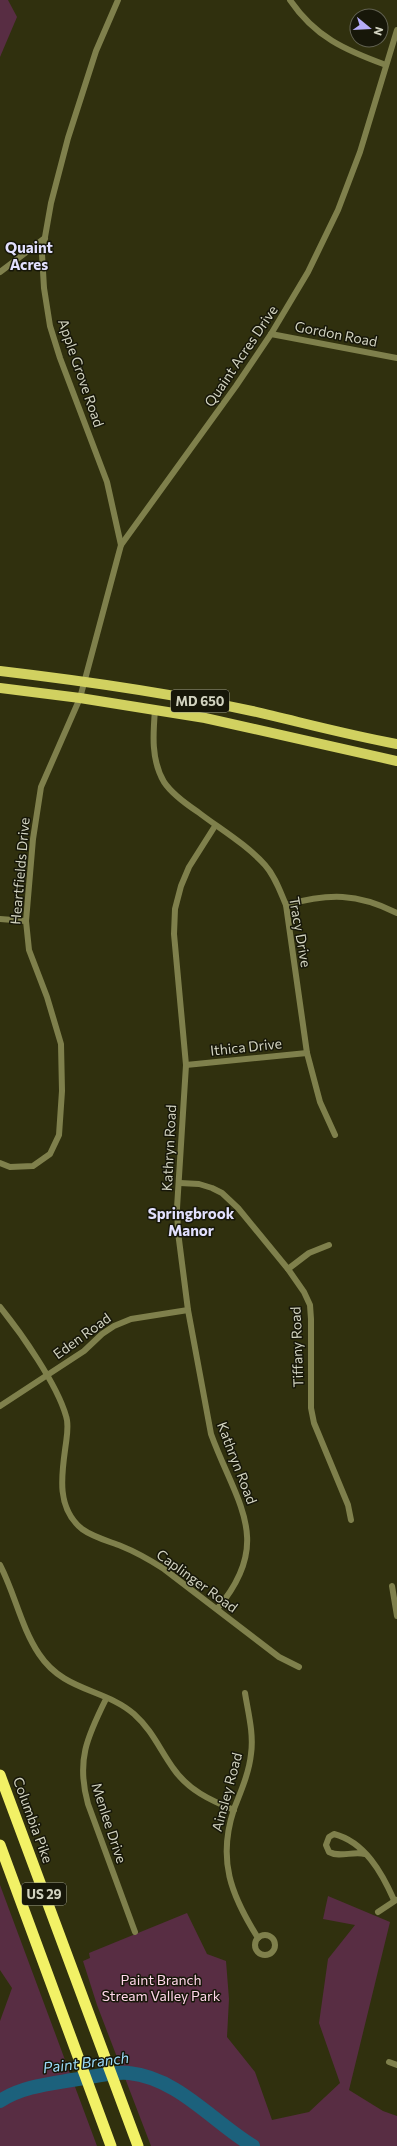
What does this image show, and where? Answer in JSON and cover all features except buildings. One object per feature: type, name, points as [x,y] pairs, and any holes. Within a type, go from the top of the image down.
[{"type":"highway","name":"Columbia Pike","points":[[0,1775],[138,2146]]},
{"type":"highway","name":"US 29","points":[[0,1845],[110,2142]]},
{"type":"main road","name":"MD 650","points":[[0,671],[84,681],[158,693],[261,713],[397,744]]},
{"type":"main road","name":"MD 650","points":[[0,688],[80,698],[155,710],[258,729],[397,761]]},
{"type":"main road","points":[[258,729],[261,713]]},
{"type":"street","name":"Apple Grove Road","points":[[118,0],[96,51],[80,97],[52,197],[42,254],[44,288],[50,326],[60,358],[107,482],[121,545]]},
{"type":"street","points":[[290,0],[301,17],[322,35],[341,47],[386,65]]},
{"type":"street","name":"Quaint Acres Drive","points":[[84,681],[121,545],[236,386],[271,334],[308,272],[338,210],[360,152],[397,30]]},
{"type":"street","points":[[0,272],[45,238]]},
{"type":"street","name":"Gordon Road","points":[[271,334],[397,358]]},
{"type":"street","name":"Heartfields Drive","points":[[0,1163],[10,1167],[33,1166],[50,1154],[59,1135],[62,1091],[61,1044],[47,997],[29,950],[26,921],[33,839],[40,787],[80,698],[84,681]]},
{"type":"street","name":"Tracy Drive","points":[[155,710],[153,744],[156,761],[164,782],[180,798],[250,851],[265,866],[276,882],[286,905],[307,1053],[320,1102],[335,1136]]},
{"type":"street","name":"Kathryn Road","points":[[215,826],[188,867],[176,909],[174,934],[185,1037],[186,1065],[180,1183],[177,1208],[178,1232],[188,1310],[210,1434],[239,1500],[248,1534],[246,1556],[240,1577],[230,1594],[217,1609]]},
{"type":"street","points":[[286,905],[323,898],[354,897],[371,901],[397,913]]},
{"type":"street","points":[[0,919],[26,921]]},
{"type":"street","name":"Ithica Drive","points":[[186,1065],[307,1053]]},
{"type":"street","name":"Tiffany Road","points":[[180,1183],[198,1184],[222,1193],[238,1208],[288,1268],[304,1292],[310,1305],[311,1408],[314,1423],[348,1505],[351,1520]]},
{"type":"street","points":[[288,1268],[309,1253],[329,1245]]},
{"type":"street","name":"Caplinger Road","points":[[0,1307],[47,1376],[62,1402],[67,1418],[61,1486],[64,1502],[72,1518],[82,1528],[94,1536],[144,1557],[164,1569],[217,1609],[246,1634],[279,1657],[299,1667]]},
{"type":"street","name":"Eden Road","points":[[0,1406],[84,1351],[102,1334],[114,1326],[131,1319],[188,1310]]},
{"type":"street","points":[[0,1565],[38,1654],[50,1668],[62,1678],[106,1699],[121,1704],[140,1720],[151,1732],[172,1768],[186,1784],[210,1801],[234,1810]]},
{"type":"street","points":[[392,1586],[397,1616]]},
{"type":"street","name":"Ainsley Road","points":[[245,1693],[251,1732],[252,1752],[248,1771],[234,1810],[226,1841],[226,1864],[238,1904],[258,1938]]},
{"type":"street","name":"Menlee Drive","points":[[106,1699],[92,1727],[84,1748],[82,1768],[83,1785],[88,1804],[135,1932]]},
{"type":"street","points":[[365,1854],[354,1852],[336,1856],[328,1852],[326,1845],[329,1837],[334,1834],[343,1836],[365,1854],[375,1863],[384,1876],[395,1900],[378,1912]]},
{"type":"street","points":[[389,2062],[397,2065]]},
{"type":"green space","points":[[0,0],[8,0],[17,17],[0,57]]},
{"type":"green space","points":[[0,1885],[97,2146],[0,2146],[0,2021],[12,1988],[0,1970]]},
{"type":"green space","name":"Paint Branch Stream Valley Park","points":[[328,1896],[390,1922],[349,2090],[383,2111],[397,2116],[397,2146],[151,2146],[97,2005],[83,1961],[90,1958],[89,1953],[187,1913],[207,1954],[226,1961],[229,1999],[227,2037],[255,2072],[272,2120],[309,2112],[340,2083],[319,2023],[328,1959],[355,1925],[323,1919]]},
{"type":"waterway","name":"Paint Branch","points":[[0,2101],[17,2092],[44,2085],[108,2074],[129,2073],[147,2077],[163,2083],[179,2092],[253,2146]]},
{"type":"district","name":"Quaint Acres","points":[[29,256]]},
{"type":"district","name":"Springbrook Manor","points":[[191,1222]]}]
